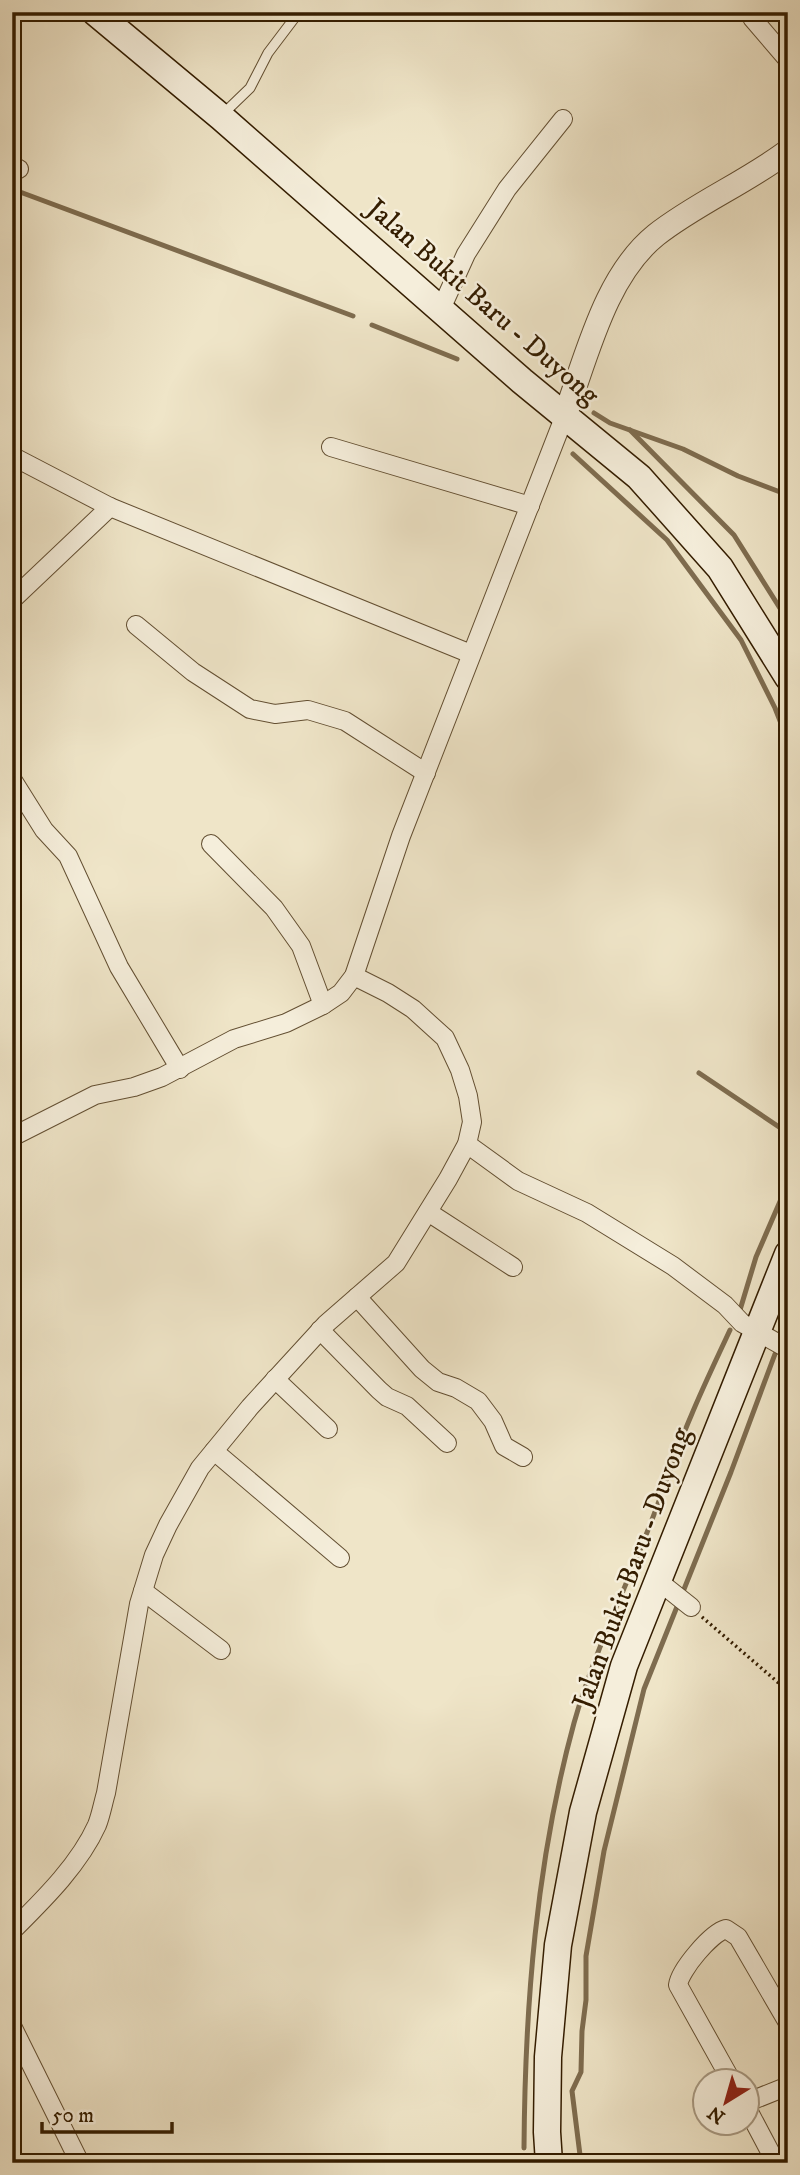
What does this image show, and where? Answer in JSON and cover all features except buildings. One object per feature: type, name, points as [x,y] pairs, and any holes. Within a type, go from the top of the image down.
[{"type":"main road","name":"Jalan Bukit Baru - Duyong","points":[[95,12],[639,477],[720,568],[788,677]]},
{"type":"main road","name":"Jalan Bukit Baru - Duyong","points":[[549,2163],[548,2057],[558,1945],[583,1812],[624,1666],[665,1587],[756,1332],[788,1254]]},
{"type":"street","points":[[752,18],[788,60]]},
{"type":"street","points":[[441,309],[466,254],[507,189],[563,119]]},
{"type":"street","points":[[12,1137],[95,1095],[134,1087],[180,1069],[234,1039],[286,1023],[341,993],[354,976],[398,846],[605,306],[617,281],[656,235],[788,151]]},
{"type":"street","points":[[331,447],[530,506]]},
{"type":"street","points":[[12,456],[110,507],[471,654]]},
{"type":"street","points":[[12,600],[110,507]]},
{"type":"street","points":[[136,625],[193,672],[250,709],[275,714],[308,709],[345,721],[426,773]]},
{"type":"street","points":[[12,779],[44,830],[68,856],[119,967],[180,1069]]},
{"type":"street","points":[[211,844],[274,908],[301,946],[323,1005]]},
{"type":"street","points":[[12,1931],[71,1865],[97,1823],[106,1793],[143,1591],[154,1555],[200,1468],[320,1330],[396,1263],[467,1144],[472,1122],[468,1096],[460,1070],[445,1038],[413,1009],[354,976]]},
{"type":"street","points":[[467,1144],[518,1181],[587,1213],[673,1266],[704,1288],[742,1323],[788,1349]]},
{"type":"street","points":[[428,1212],[513,1267]]},
{"type":"street","points":[[357,1297],[422,1369],[438,1382],[456,1388],[478,1401],[493,1421],[504,1446],[523,1457]]},
{"type":"street","points":[[320,1330],[379,1390],[387,1397],[407,1406],[447,1443]]},
{"type":"street","points":[[275,1379],[328,1429]]},
{"type":"street","points":[[214,1451],[340,1558]]},
{"type":"street","points":[[665,1587],[691,1607]]},
{"type":"street","points":[[143,1591],[221,1650]]},
{"type":"street","points":[[723,2066],[678,1985],[683,1972],[715,1934],[726,1929],[738,1937],[788,2023]]},
{"type":"street","points":[[12,2026],[80,2163]]},
{"type":"street","points":[[762,2096],[788,2086]]},
{"type":"street","points":[[761,2136],[776,2163]]},
{"type":"lane","points":[[220,117],[250,88],[268,53],[299,12]]},
{"type":"path","points":[[691,1607],[788,1691]]},
{"type":"waterway","points":[[12,189],[353,316]]},
{"type":"waterway","points":[[372,325],[457,359]]},
{"type":"waterway","points":[[594,413],[610,423],[683,449],[738,476],[788,495]]},
{"type":"waterway","points":[[630,430],[734,535],[788,621]]},
{"type":"waterway","points":[[573,454],[667,540],[741,640],[775,708],[788,741]]},
{"type":"waterway","points":[[699,1073],[788,1133]]},
{"type":"waterway","points":[[740,1310],[756,1257],[788,1183]]},
{"type":"waterway","points":[[781,1340],[788,1323]]},
{"type":"waterway","points":[[524,2148],[527,2041],[535,1934],[550,1828],[574,1723],[598,1652],[685,1431],[730,1330]]},
{"type":"waterway","points":[[581,2163],[572,2091],[581,2072],[586,1956],[604,1851],[644,1689],[775,1354]]}]
